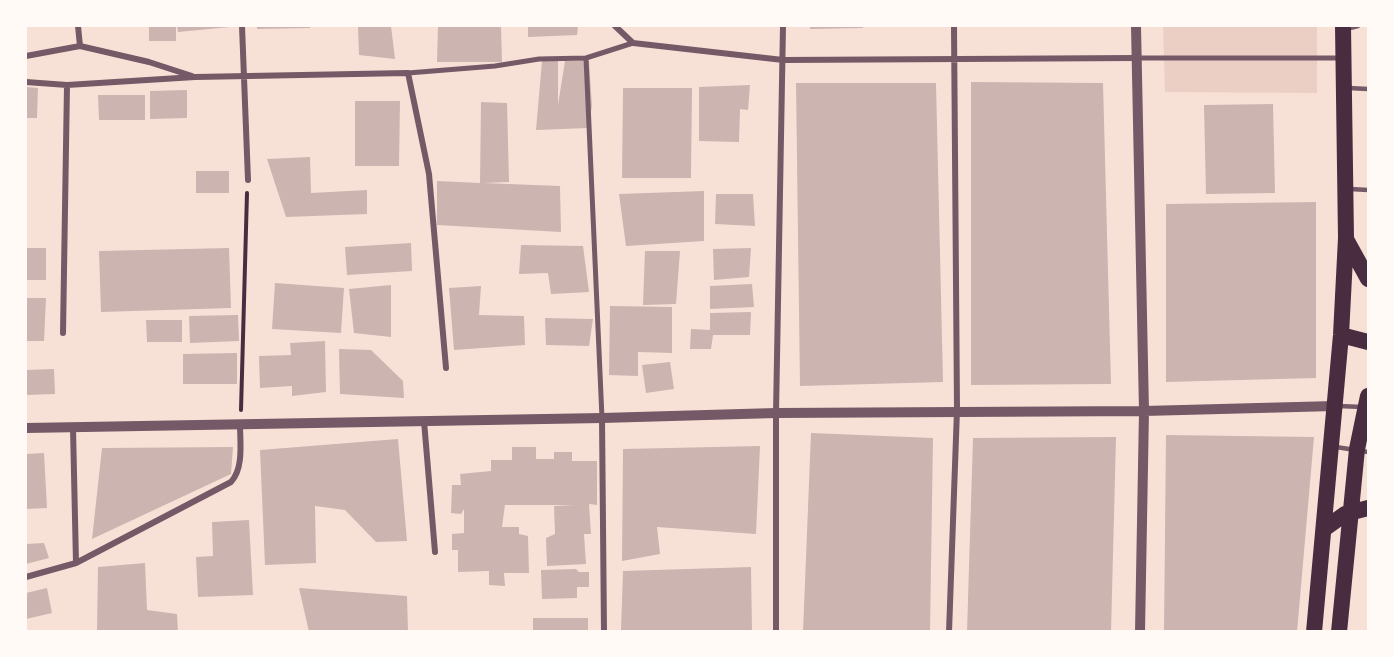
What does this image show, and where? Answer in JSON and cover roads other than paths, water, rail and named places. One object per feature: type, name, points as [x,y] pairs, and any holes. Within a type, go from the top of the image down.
[{"type":"highway","points":[[1314,632],[1341,335],[1346,238],[1342,58],[1348,27]]},
{"type":"highway","points":[[1346,238],[1368,279]]},
{"type":"highway","points":[[1341,335],[1368,342]]},
{"type":"highway","points":[[1339,632],[1358,449],[1368,396]]},
{"type":"highway","points":[[1324,529],[1345,514],[1368,508]]},
{"type":"street","points":[[78,26],[80,46]]},
{"type":"street","points":[[242,26],[248,180]]},
{"type":"street","points":[[615,26],[633,43]]},
{"type":"street","points":[[776,632],[776,413],[783,26]]},
{"type":"street","points":[[949,632],[957,410],[954,26]]},
{"type":"street","points":[[1136,26],[1144,411],[1140,632]]},
{"type":"street","points":[[26,82],[67,85],[195,77],[245,78],[408,73],[495,66],[539,59],[586,58],[633,43],[783,60],[1342,58]]},
{"type":"street","points":[[26,56],[80,46],[149,62],[195,77]]},
{"type":"street","points":[[586,58],[602,418],[604,632]]},
{"type":"street","points":[[408,73],[430,183],[447,368]]},
{"type":"street","points":[[63,333],[67,85]]},
{"type":"street","points":[[26,428],[776,413],[957,410],[1144,411],[1335,406]]},
{"type":"street","points":[[424,420],[435,552]]},
{"type":"street","points":[[26,577],[76,563],[231,482],[236,476],[239,462],[240,423]]},
{"type":"street","points":[[73,428],[76,563]]},
{"type":"lane","points":[[1342,88],[1368,89]]},
{"type":"lane","points":[[1345,189],[1368,190]]},
{"type":"lane","points":[[1335,406],[1368,407]]},
{"type":"lane","points":[[1332,446],[1368,452]]}]
